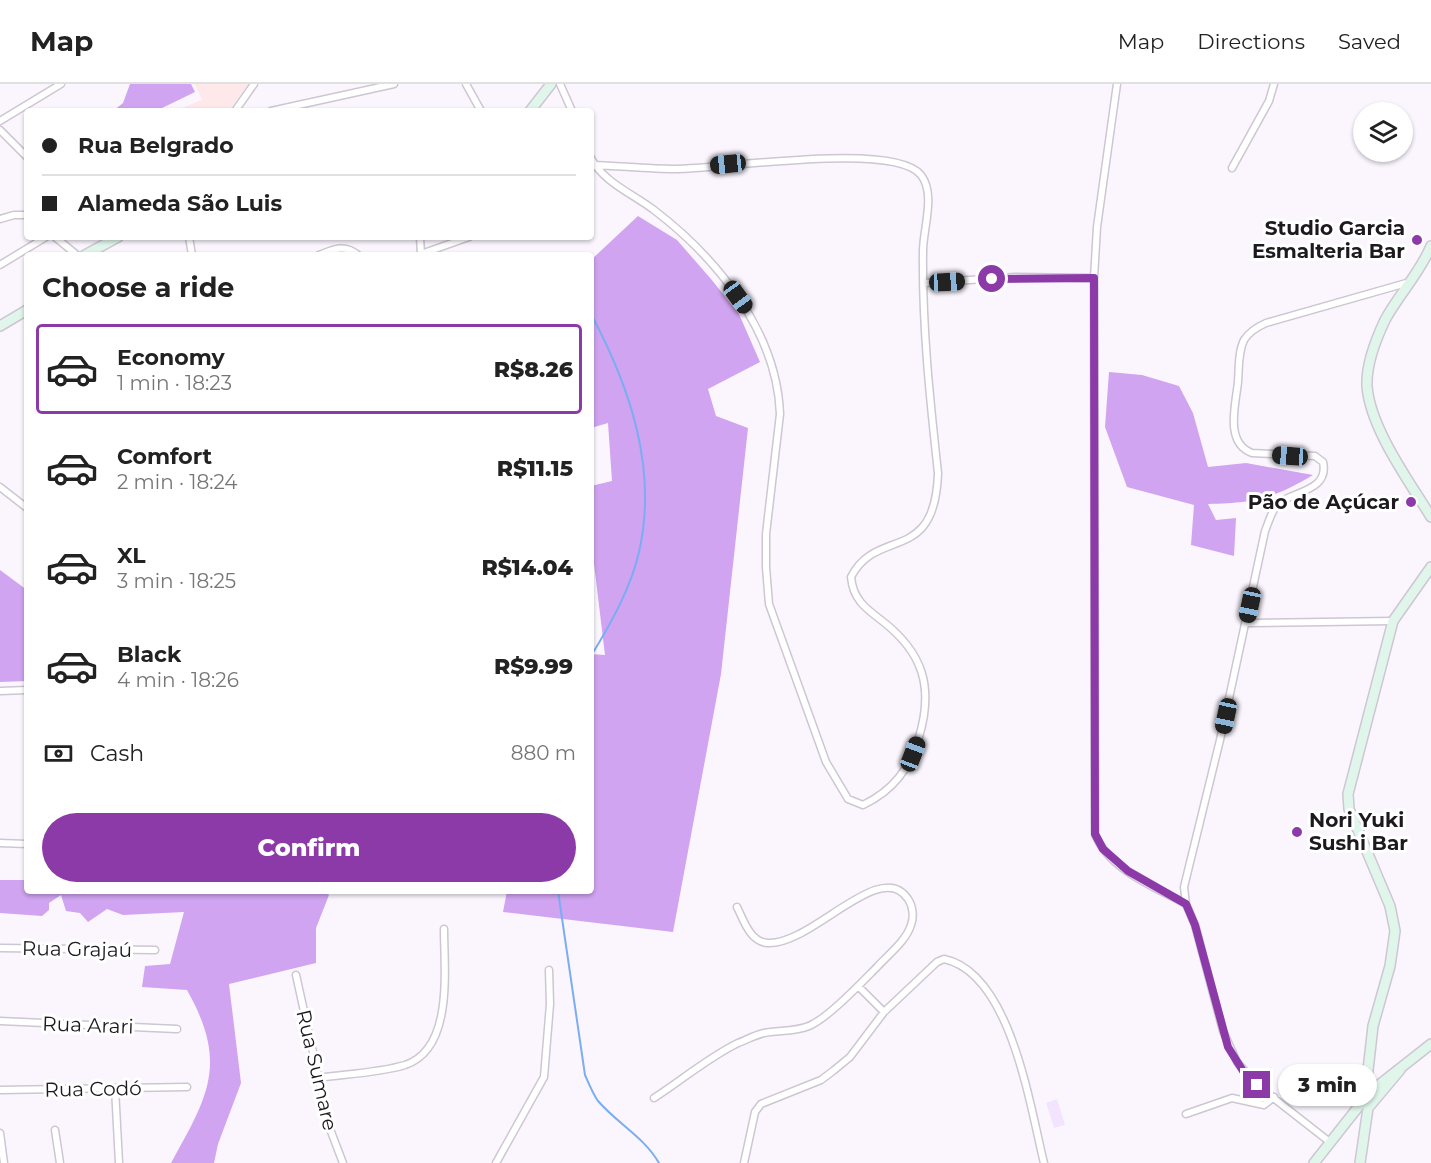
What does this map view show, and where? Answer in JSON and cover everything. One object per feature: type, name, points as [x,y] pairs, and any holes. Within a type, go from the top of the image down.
[{"type":"main road","points":[[532,108],[551,84]]},
{"type":"main road","points":[[90,252],[112,240]]},
{"type":"main road","points":[[1431,246],[1377,337],[1367,384],[1376,419],[1388,444],[1431,516]]},
{"type":"main road","points":[[0,326],[24,312]]},
{"type":"main road","points":[[1360,1163],[1373,1026],[1390,966],[1395,931],[1390,906],[1348,803],[1353,772],[1393,621],[1431,567]]},
{"type":"main road","points":[[1314,1163],[1372,1095],[1407,1062],[1431,1044]]},
{"type":"main road","points":[[1367,1079],[1372,1095]]},
{"type":"street","points":[[0,121],[61,84]]},
{"type":"street","points":[[237,108],[254,84]]},
{"type":"street","points":[[285,108],[394,84]]},
{"type":"street","points":[[466,84],[479,108]]},
{"type":"street","points":[[560,84],[571,108]]},
{"type":"street","points":[[1117,84],[1097,227],[1094,278],[1095,834],[1103,849],[1128,871],[1186,904]]},
{"type":"street","points":[[1232,168],[1269,101],[1274,84]]},
{"type":"street","points":[[0,130],[24,154]]},
{"type":"street","points":[[594,164],[678,169],[728,164],[875,158],[898,161],[914,169],[926,184],[923,308],[938,473],[937,495],[933,512],[916,535],[868,559],[851,577],[856,598],[893,630],[920,664],[926,685],[926,712],[908,767],[890,788],[863,805],[848,798],[826,762],[795,669],[769,604],[766,534],[780,400],[759,331],[716,268],[686,235],[653,209],[623,190],[594,166]]},
{"type":"street","points":[[0,219],[24,215]]},
{"type":"street","points":[[0,265],[41,240]]},
{"type":"street","points":[[59,240],[73,252]]},
{"type":"street","points":[[429,252],[461,240]]},
{"type":"street","points":[[328,252],[348,248],[354,252]]},
{"type":"street","points":[[924,283],[1015,278],[1094,278]]},
{"type":"street","points":[[1332,1143],[1243,1071],[1228,1047],[1195,925],[1186,904],[1184,887],[1246,623],[1265,531],[1273,513],[1282,501],[1320,482],[1324,466],[1321,459],[1315,456],[1261,454],[1248,451],[1242,446],[1236,434],[1234,420],[1244,340],[1256,328],[1266,323],[1411,282]]},
{"type":"street","points":[[0,487],[24,506]]},
{"type":"street","points":[[1246,623],[1393,621]]},
{"type":"street","points":[[0,691],[24,690]]},
{"type":"street","points":[[0,843],[24,844]]},
{"type":"street","points":[[654,1098],[736,1044],[764,1033],[808,1026],[858,986],[910,929],[913,921],[912,906],[906,896],[886,886],[865,892],[812,929],[780,942],[766,943],[757,939],[749,931],[737,907]]},
{"type":"street","points":[[318,1078],[401,1066],[417,1059],[427,1050],[438,1033],[441,1018],[444,929]]},
{"type":"street","name":"Rua Grajaú","points":[[0,948],[155,950]]},
{"type":"street","points":[[744,1163],[755,1112],[761,1104],[820,1080],[833,1071],[850,1057],[884,1012],[939,961],[946,959],[970,973],[999,1008],[1014,1044],[1044,1163]]},
{"type":"street","points":[[496,1163],[543,1077],[549,1024],[549,970]]},
{"type":"street","name":"Rua Sumare","points":[[296,975],[318,1078],[336,1149],[343,1163]]},
{"type":"street","points":[[858,986],[884,1012]]},
{"type":"street","name":"Rua Arari","points":[[0,1022],[177,1029]]},
{"type":"street","points":[[115,1088],[119,1163]]},
{"type":"street","name":"Rua Codó","points":[[0,1090],[187,1088]]},
{"type":"street","points":[[1186,1114],[1232,1098],[1264,1105],[1274,1097]]},
{"type":"street","points":[[55,1130],[60,1163]]},
{"type":"street","points":[[0,1134],[4,1163]]},
{"type":"shaded area","points":[[130,84],[191,84],[195,92],[162,108],[117,108],[123,103]]},
{"type":"shaded area","points":[[195,84],[248,84],[231,108],[182,108],[202,100]]},
{"type":"shaded area","points":[[638,216],[677,240],[739,314],[760,362],[708,389],[716,416],[748,428],[721,674],[673,932],[503,912],[506,894],[594,894],[594,654],[605,655],[594,564],[594,485],[612,481],[608,423],[594,427],[594,257]]},
{"type":"shaded area","points":[[1109,372],[1142,375],[1179,386],[1193,413],[1208,467],[1246,463],[1313,475],[1286,490],[1263,498],[1208,504],[1216,520],[1236,518],[1234,556],[1191,545],[1194,505],[1127,487],[1105,427]]},
{"type":"shaded area","points":[[0,570],[24,588],[24,681],[0,682]]},
{"type":"shaded area","points":[[0,880],[24,880],[24,894],[329,895],[316,928],[316,963],[229,984],[241,1083],[218,1144],[214,1163],[171,1163],[204,1098],[209,1078],[210,1059],[207,1038],[200,1016],[187,990],[142,987],[145,966],[170,964],[184,912],[123,915],[107,909],[88,922],[80,913],[66,911],[61,895],[49,903],[49,910],[42,916],[0,913]]},
{"type":"shaded area","points":[[1057,1099],[1065,1125],[1054,1128],[1046,1103]]},
{"type":"waterway","points":[[594,320],[618,370],[637,429],[645,490],[644,521],[639,552],[631,579],[594,651]]},
{"type":"waterway","points":[[558,894],[585,1075],[598,1101],[646,1146],[659,1163]]},
{"type":"place","name":"Studio Garcia Esmalteria Bar","points":[[1417,240]]},
{"type":"place","name":"Pão de Açúcar","points":[[1411,502]]},
{"type":"place","name":"Nori Yuki Sushi Bar","points":[[1297,832]]},
{"type":"route","points":[[992,279],[1094,278],[1095,834],[1103,849],[1128,871],[1186,904],[1195,925],[1210,989],[1228,1047],[1243,1071],[1257,1085]]}]
